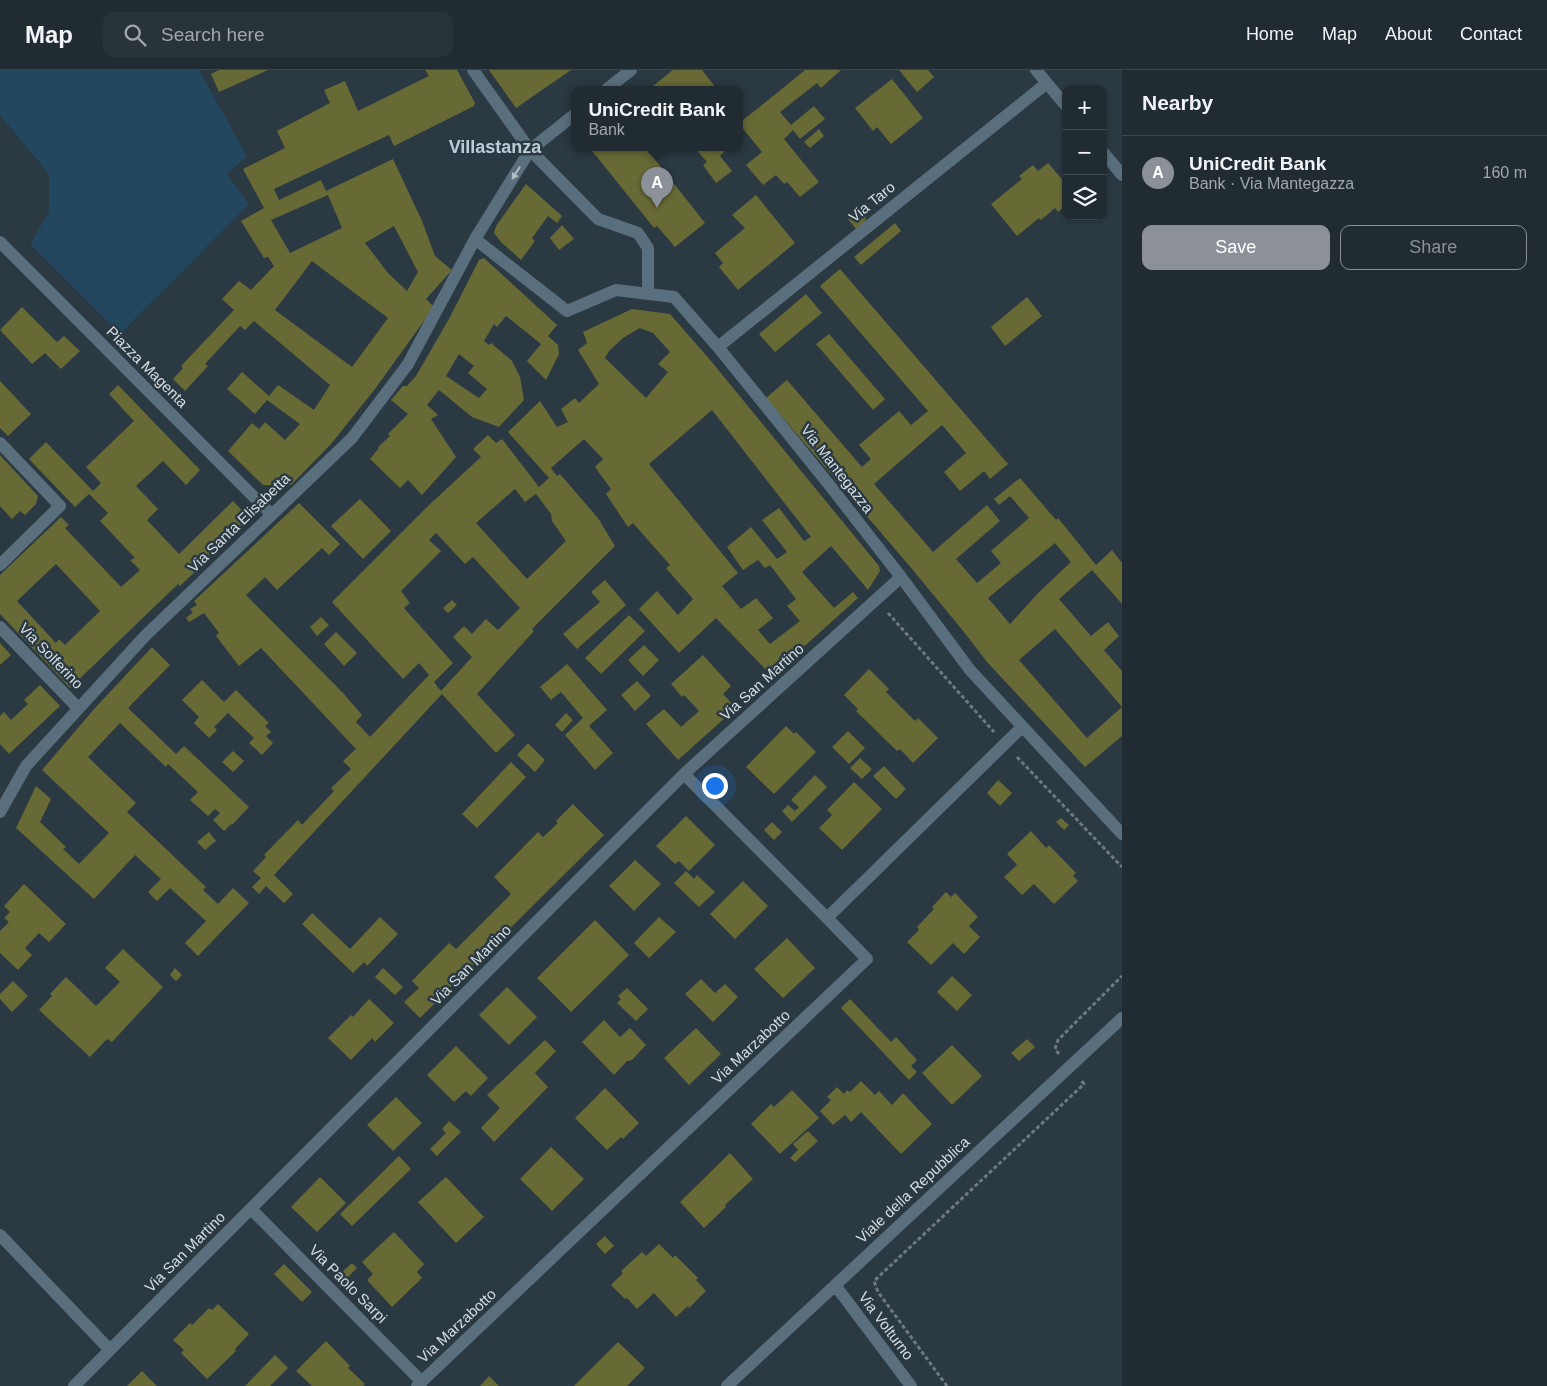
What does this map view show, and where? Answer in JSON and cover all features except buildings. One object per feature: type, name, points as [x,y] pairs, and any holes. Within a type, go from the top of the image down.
[{"type":"street","points":[[473,70],[530,150],[598,219],[638,233],[648,248],[648,294]]},
{"type":"street","points":[[611,86],[631,70]]},
{"type":"street","points":[[1036,70],[1062,101]]},
{"type":"street","name":"Via Taro","points":[[718,347],[1047,83]]},
{"type":"street","name":"Via Santa Elisabetta","points":[[0,812],[26,766],[144,636],[352,438],[408,364],[475,239],[530,150],[571,117]]},
{"type":"street","points":[[1107,157],[1122,175]]},
{"type":"street","name":"Via Mantegazza","points":[[475,239],[567,310],[616,290],[674,297],[718,347],[901,577],[970,670],[1122,834]]},
{"type":"street","name":"Piazza Magenta","points":[[0,242],[271,514]]},
{"type":"street","points":[[0,443],[60,506],[0,565]]},
{"type":"street","name":"Via San Martino","points":[[74,1386],[684,774],[901,577]]},
{"type":"street","name":"Via Solferino","points":[[0,627],[78,708]]},
{"type":"street","points":[[684,774],[827,918],[1022,726]]},
{"type":"street","name":"Via Marzabotto","points":[[419,1384],[868,959],[827,918]]},
{"type":"street","name":"Viale della Repubblica","points":[[726,1386],[1122,1018]]},
{"type":"street","name":"Via Paolo Sarpi","points":[[251,1209],[419,1384]]},
{"type":"street","points":[[0,1235],[110,1350]]},
{"type":"street","name":"Via Volturno","points":[[836,1285],[911,1386]]},
{"type":"path","points":[[878,1292],[947,1386]]},
{"type":"shaded area","points":[[0,70],[199,70],[247,156],[227,174],[249,204],[120,334],[30,244],[49,212],[49,174],[0,115]]},
{"type":"place","name":"UniCredit Bank","points":[[657,208]]},
{"type":"district","name":"Villastanza","points":[[495,147]]}]
